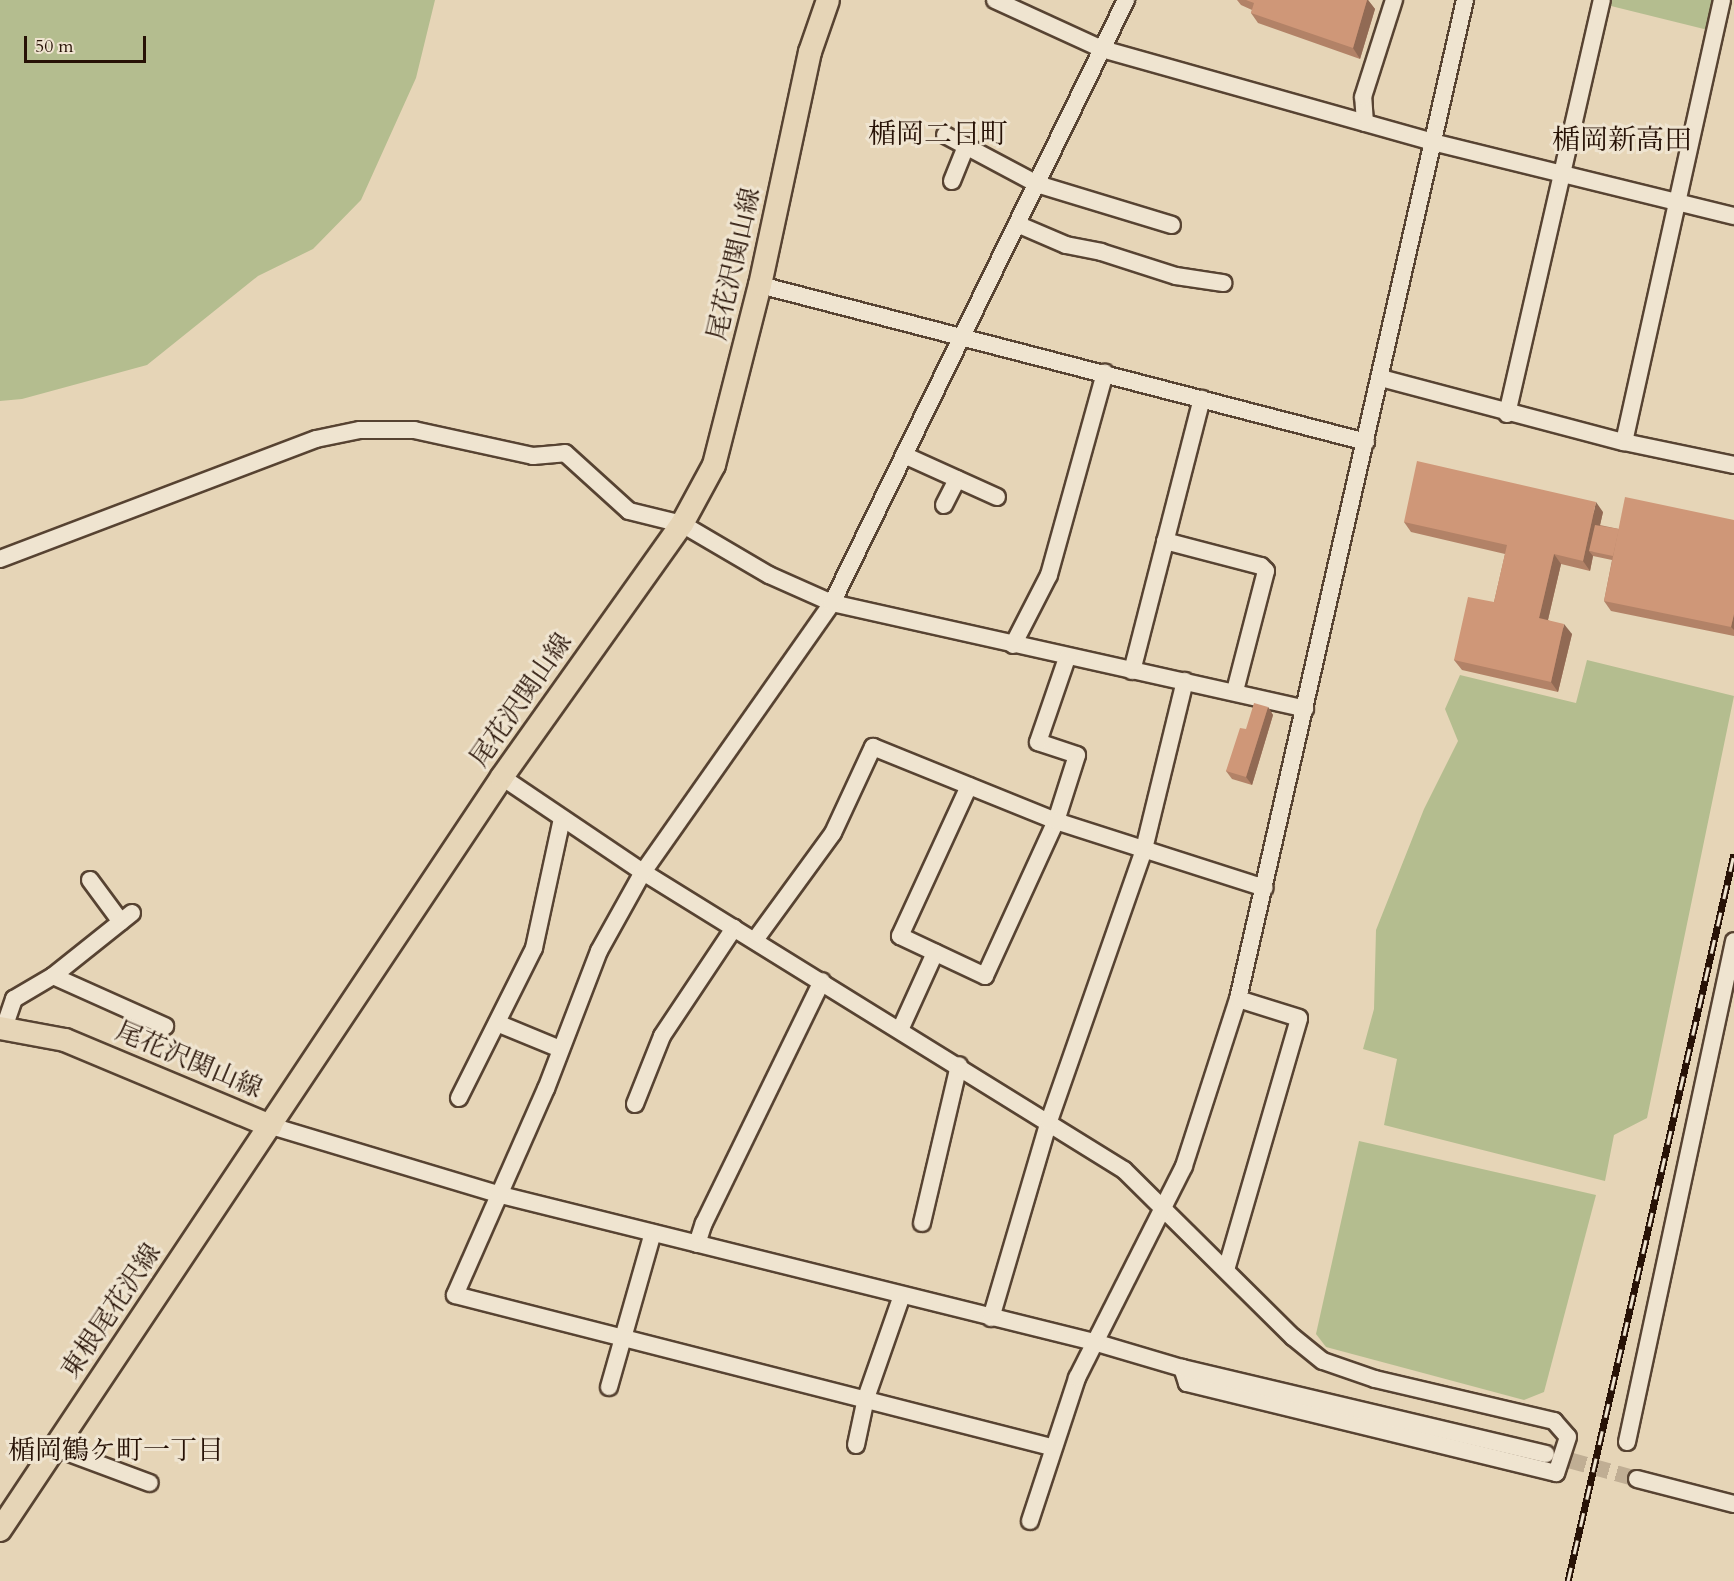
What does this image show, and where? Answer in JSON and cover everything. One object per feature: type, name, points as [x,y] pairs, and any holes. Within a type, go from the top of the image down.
[{"type":"main road","name":"尾花沢関山線","points":[[2,1028],[65,1040],[271,1126],[502,777],[682,524],[714,465],[760,285],[810,52],[828,0]]},
{"type":"main road","name":"東根尾花沢線","points":[[0,1530],[271,1126]]},
{"type":"street","points":[[995,0],[1102,49],[1432,142],[1734,216]]},
{"type":"street","points":[[1051,1447],[455,1295],[599,951],[643,872],[832,603],[1126,0]]},
{"type":"street","points":[[1365,123],[1363,97],[1395,0]]},
{"type":"street","points":[[1030,1521],[1051,1447],[1094,1342],[1165,1208],[1206,1106],[1239,999],[1465,0]]},
{"type":"street","points":[[1507,414],[1602,0]]},
{"type":"street","points":[[1624,442],[1722,0]]},
{"type":"street","points":[[945,135],[1037,183],[1172,225]]},
{"type":"street","points":[[952,181],[966,146]]},
{"type":"street","points":[[1017,224],[1066,245],[1101,252],[1176,276],[1223,283]]},
{"type":"street","points":[[760,285],[1366,442]]},
{"type":"street","points":[[1013,645],[1049,575],[1105,374]]},
{"type":"street","points":[[1380,378],[1507,414],[1734,465]]},
{"type":"street","points":[[1132,671],[1202,399]]},
{"type":"street","points":[[0,559],[224,471],[316,439],[360,430],[414,430],[533,456],[566,453],[628,511],[682,524],[769,575],[832,603],[1067,658],[1185,681],[1305,709]]},
{"type":"street","points":[[904,455],[998,497]]},
{"type":"street","points":[[944,506],[957,479]]},
{"type":"street","points":[[1165,541],[1261,566],[1266,571],[1235,692]]},
{"type":"street","points":[[969,786],[900,936],[985,976],[1056,821],[1077,755],[1038,742],[1067,658]]},
{"type":"street","points":[[991,1318],[1049,1121],[1144,849],[1185,681]]},
{"type":"street","points":[[754,940],[833,833],[873,747],[1056,821],[1265,888]]},
{"type":"street","points":[[502,777],[643,872],[959,1065],[1124,1170],[1323,1361],[1375,1379],[1554,1421],[1568,1437],[1556,1473],[1187,1383],[1182,1368]]},
{"type":"street","points":[[459,1098],[534,948],[562,819]]},
{"type":"street","points":[[2,1028],[14,999],[53,976],[126,918],[90,880]]},
{"type":"street","points":[[635,1104],[662,1036],[734,928]]},
{"type":"street","points":[[1627,1442],[1734,941]]},
{"type":"street","points":[[900,1030],[935,953]]},
{"type":"street","points":[[53,976],[165,1026]]},
{"type":"street","points":[[698,1244],[704,1223],[822,981]]},
{"type":"street","points":[[1226,1270],[1299,1018],[1239,999]]},
{"type":"street","points":[[497,1023],[560,1048]]},
{"type":"street","points":[[922,1223],[959,1065]]},
{"type":"street","points":[[271,1126],[497,1194],[1094,1342],[1182,1368],[1546,1454]]},
{"type":"street","points":[[609,1387],[653,1233]]},
{"type":"street","points":[[856,1445],[866,1398],[902,1295]]},
{"type":"street","points":[[53,1448],[150,1483]]},
{"type":"street","points":[[1636,1479],[1734,1504]]},
{"type":"green space","points":[[0,0],[435,0],[416,78],[361,200],[313,249],[258,276],[147,365],[22,399],[0,401]]},
{"type":"green space","points":[[1612,0],[1714,0],[1708,30],[1611,6]]},
{"type":"green space","points":[[1587,660],[1734,696],[1647,1118],[1614,1135],[1605,1181],[1384,1125],[1397,1059],[1363,1049],[1374,1009],[1376,930],[1424,809],[1458,741],[1445,709],[1460,675],[1576,703]]},
{"type":"green space","points":[[1359,1141],[1596,1195],[1544,1392],[1524,1400],[1326,1347],[1316,1334]]},
{"type":"building","points":[[1246,0],[1367,0],[1353,48],[1251,13],[1254,3]]},
{"type":"building","points":[[1417,461],[1596,502],[1583,561],[1554,554],[1539,618],[1564,624],[1551,682],[1454,660],[1468,597],[1494,602],[1507,545],[1404,522]]},
{"type":"building","points":[[1625,497],[1734,520],[1734,614],[1731,627],[1604,601]]},
{"type":"building","points":[[1595,525],[1619,529],[1613,556],[1589,551]]},
{"type":"building","points":[[1254,703],[1268,707],[1246,777],[1226,771],[1240,728],[1246,729]]},
{"type":"tunnel","points":[[1547,1454],[1637,1479]]},
{"type":"railway","points":[[1568,1581],[1734,854]]},
{"type":"district","name":"楯岡二日町","points":[[938,134]]},
{"type":"district","name":"楯岡新高田","points":[[1622,140]]},
{"type":"district","name":"楯岡鶴ケ町一丁目","points":[[116,1451]]}]
